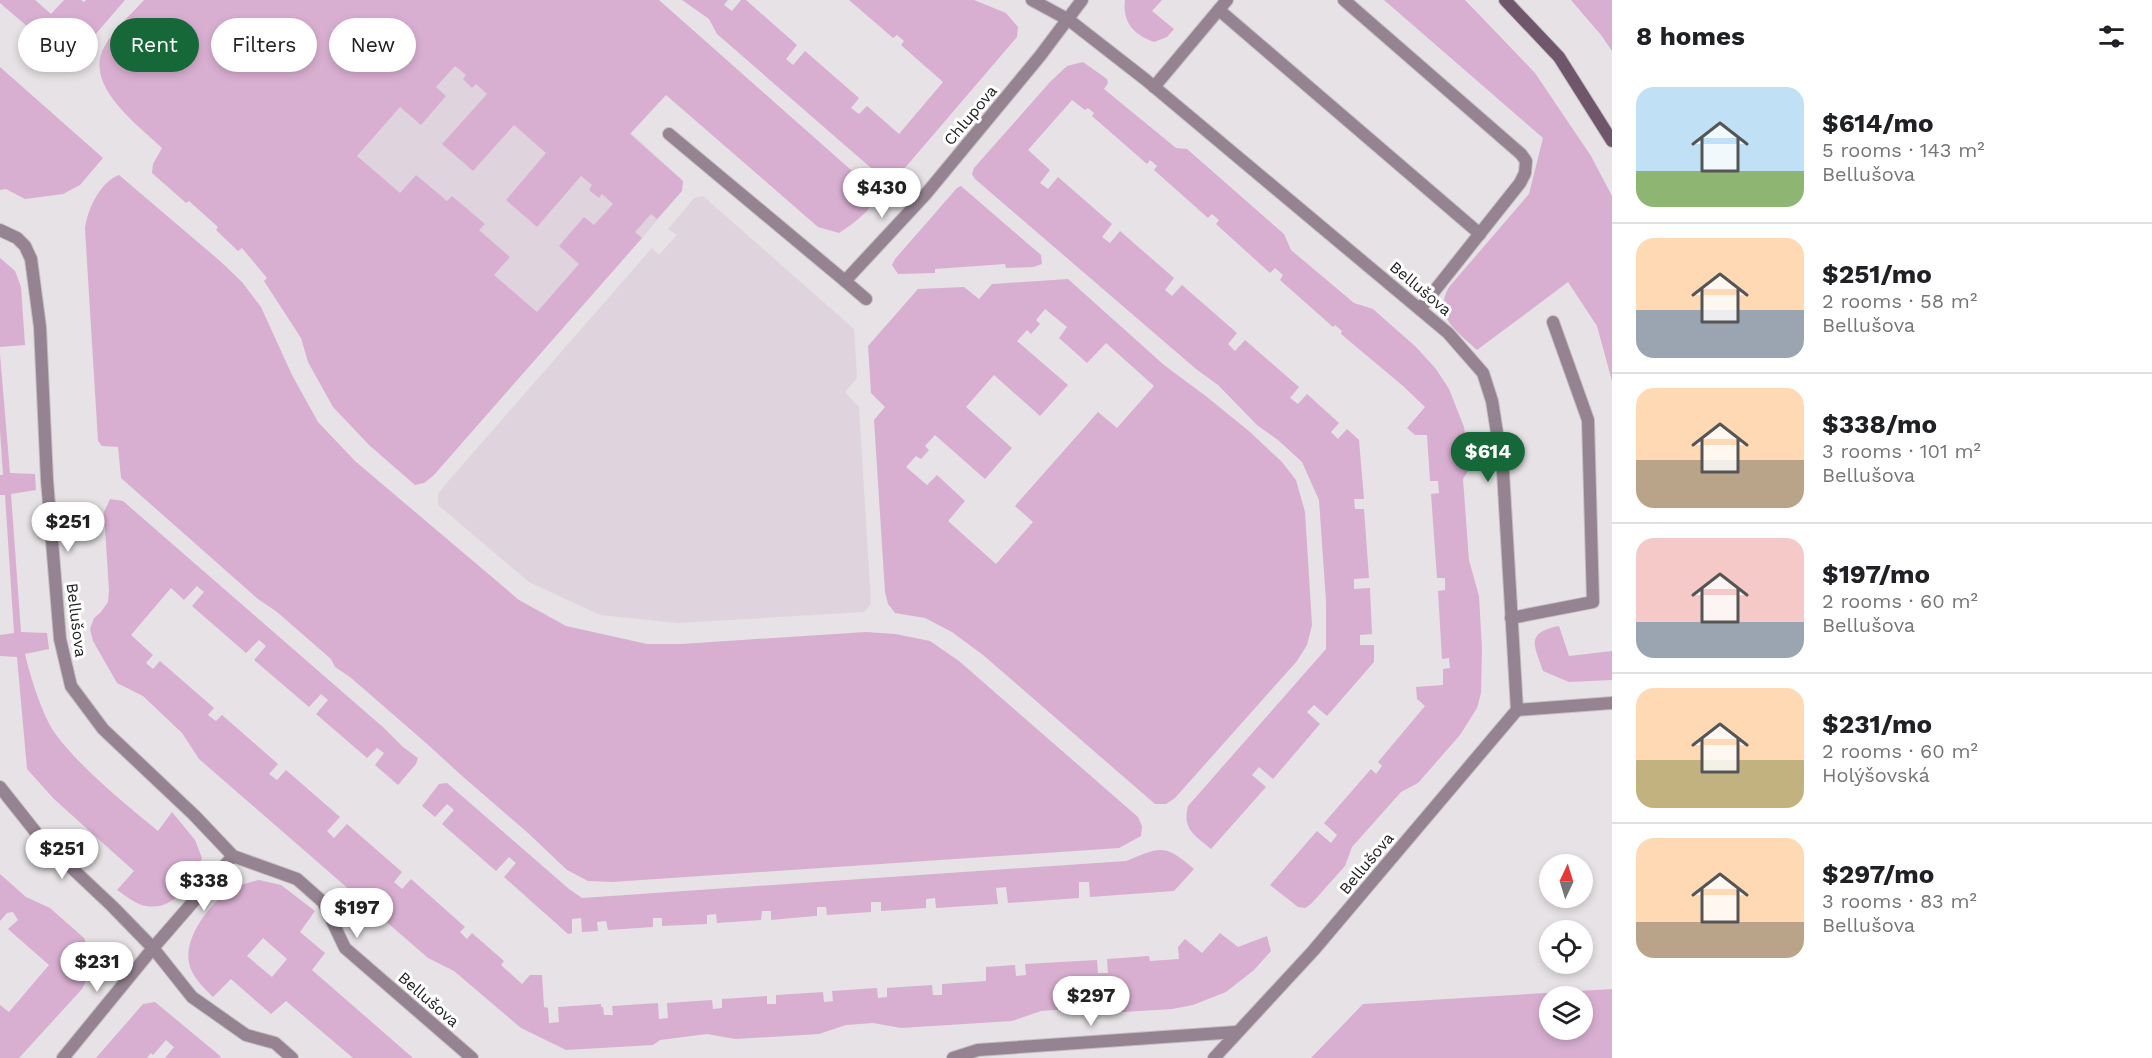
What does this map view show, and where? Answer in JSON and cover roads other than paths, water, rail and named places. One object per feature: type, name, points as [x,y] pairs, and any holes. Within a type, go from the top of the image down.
[{"type":"street","name":"Bellušova","points":[[1032,0],[1069,20],[1154,87],[1420,309],[1448,333],[1474,362],[1489,386],[1503,471],[1517,710],[1313,951],[1214,1058]]},
{"type":"street","name":"Chlupova","points":[[845,281],[925,195],[1069,20],[1082,0]]},
{"type":"street","points":[[1344,0],[1521,154],[1526,161],[1525,173],[1520,183],[1420,309]]},
{"type":"street","points":[[1505,0],[1559,57],[1612,141]]},
{"type":"street","points":[[1154,87],[1223,5],[1480,234]]},
{"type":"street","points":[[669,134],[866,299]]},
{"type":"street","name":"Bellušova","points":[[0,230],[17,238],[25,246],[31,259],[40,327],[47,480],[60,639],[71,686],[103,729],[194,815],[232,856],[297,879],[323,902],[345,948],[472,1058]]},
{"type":"street","points":[[1511,618],[1593,602],[1588,420],[1553,322]]},
{"type":"street","points":[[1517,710],[1612,703]]},
{"type":"street","points":[[0,787],[42,840],[153,948],[192,997],[246,1035],[275,1043],[292,1058]]},
{"type":"street","points":[[63,1058],[232,856]]},
{"type":"street","points":[[953,1058],[978,1050],[1236,1032]]}]
